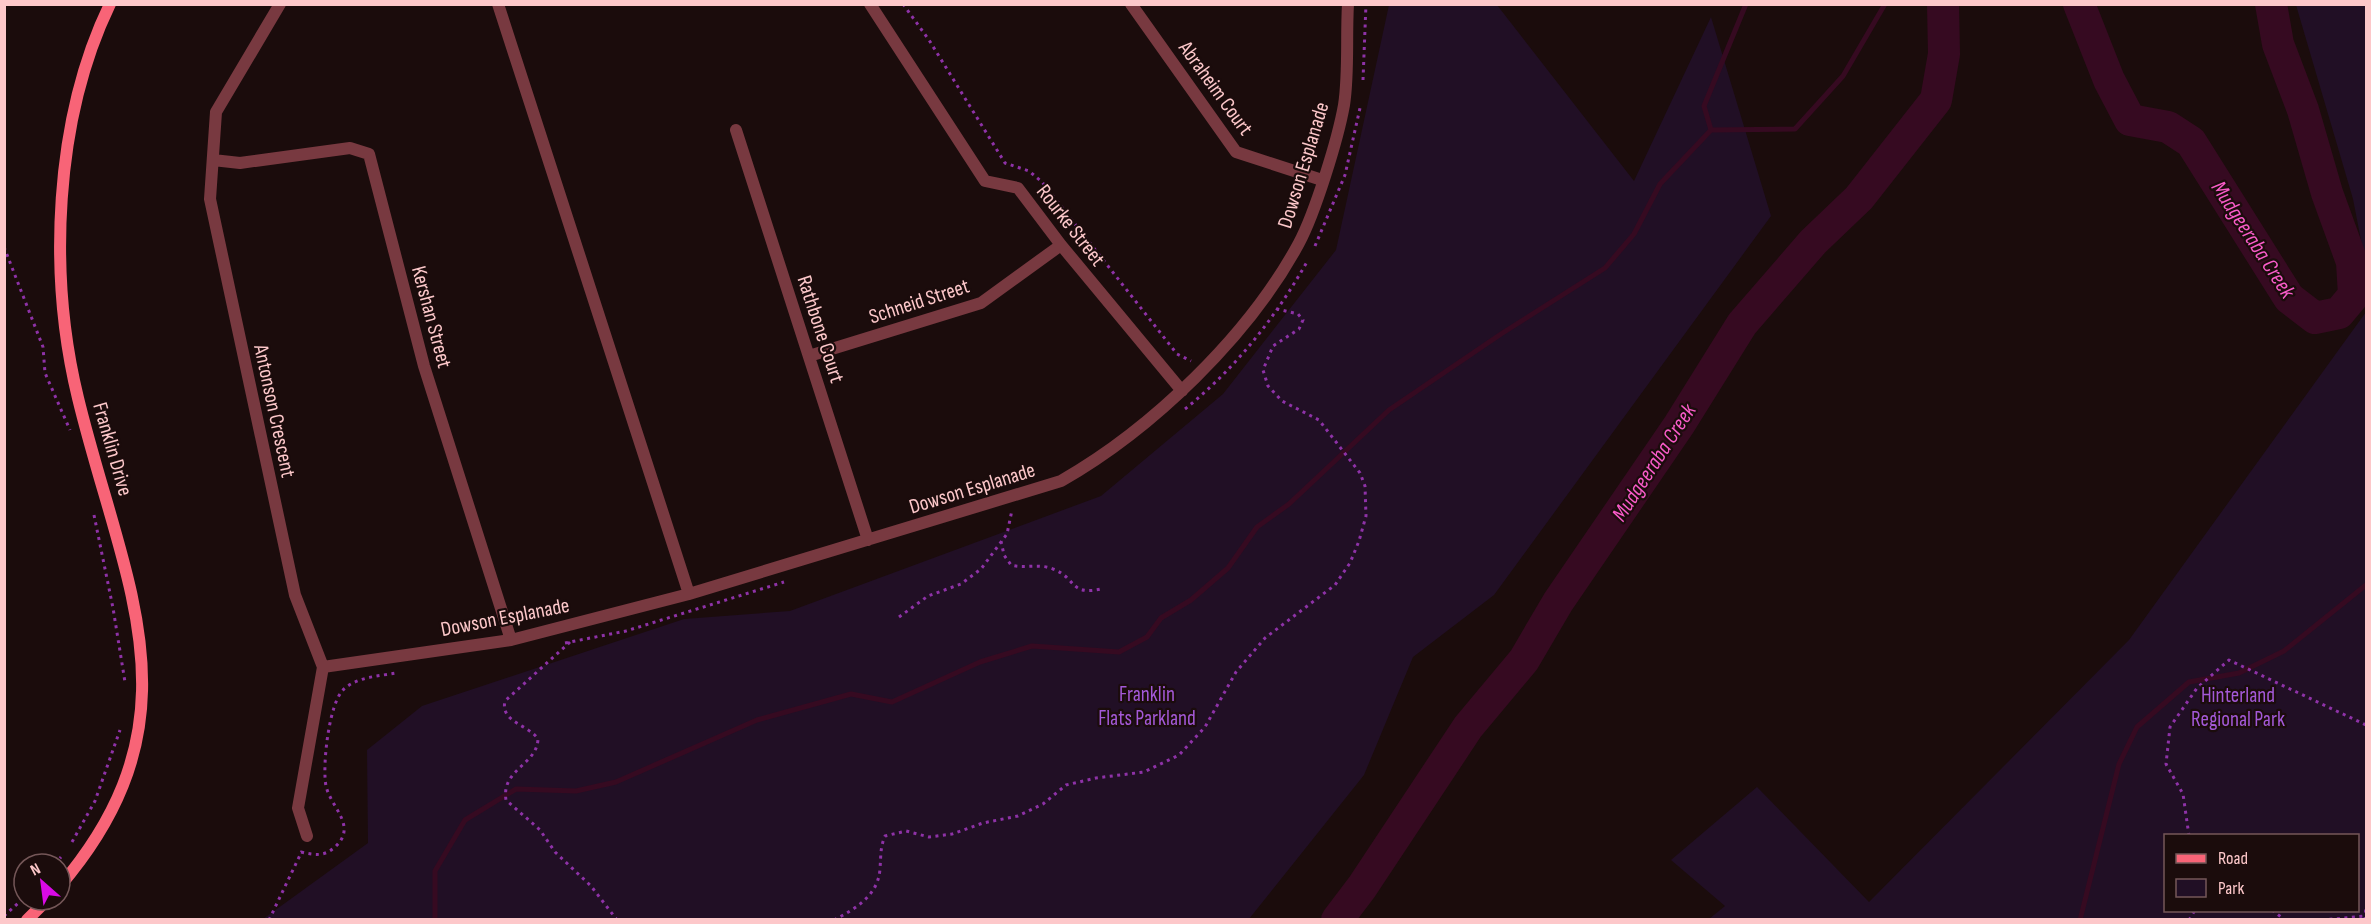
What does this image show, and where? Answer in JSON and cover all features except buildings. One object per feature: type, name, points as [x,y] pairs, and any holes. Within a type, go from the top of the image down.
[{"type":"main road","name":"Franklin Drive","points":[[72,872],[84,857],[112,809],[136,746],[142,709],[143,662],[136,610],[78,398],[63,304],[61,218],[66,159],[85,72],[110,4]]},
{"type":"street","name":"Antonson Crescent","points":[[280,4],[216,112],[210,200],[295,595],[323,666]]},
{"type":"street","points":[[498,4],[689,594]]},
{"type":"street","name":"Rourke Street","points":[[870,4],[985,181],[1018,188],[1061,245],[1182,391]]},
{"type":"street","name":"Abraheim Court","points":[[1131,4],[1236,152],[1322,180]]},
{"type":"street","name":"Dowson Esplanade","points":[[323,666],[511,640],[689,594],[1061,482],[1101,458],[1182,391],[1262,303],[1300,241],[1322,180],[1344,104],[1348,4]]},
{"type":"street","name":"Rathbone Court","points":[[736,130],[868,540]]},
{"type":"street","name":"Kershan Street","points":[[213,160],[240,163],[350,148],[369,154],[424,366],[511,640]]},
{"type":"street","name":"Schneid Street","points":[[809,356],[981,303],[1061,245]]},
{"type":"street","points":[[307,836],[298,808],[323,666]]},
{"type":"path","points":[[903,4],[929,40],[1005,163],[1029,171],[1042,182],[1177,354],[1203,367],[1215,382]]},
{"type":"path","points":[[1362,86],[1366,4]]},
{"type":"path","points":[[1179,414],[1215,382],[1258,337],[1320,239],[1345,175],[1360,105]]},
{"type":"path","points":[[4,247],[43,347],[45,373],[70,431]]},
{"type":"path","points":[[834,920],[856,908],[877,886],[880,849],[885,836],[906,831],[929,837],[952,834],[983,823],[1018,816],[1043,804],[1066,785],[1096,778],[1144,772],[1179,755],[1205,727],[1236,672],[1265,638],[1335,585],[1350,563],[1359,541],[1366,516],[1365,486],[1360,473],[1319,420],[1282,401],[1268,386],[1263,370],[1273,346],[1299,329],[1303,320],[1298,314],[1262,303]]},
{"type":"path","points":[[899,617],[928,596],[972,576],[981,569],[1010,525],[1015,508],[1001,512]]},
{"type":"path","points":[[93,512],[113,608],[125,687]]},
{"type":"path","points":[[1001,541],[1004,555],[1011,565],[1053,568],[1081,592],[1101,589]]},
{"type":"path","points":[[555,644],[626,631],[785,582]]},
{"type":"path","points":[[571,642],[505,701],[504,710],[508,715],[534,733],[538,739],[534,752],[507,781],[506,800],[540,830],[555,852],[591,886],[617,920]]},
{"type":"path","points":[[2188,834],[2183,794],[2166,764],[2170,727],[2197,688],[2229,660],[2367,725]]},
{"type":"path","points":[[301,852],[319,856],[333,850],[341,842],[345,830],[342,816],[326,787],[325,768],[337,696],[357,681],[398,673]]},
{"type":"path","points":[[68,847],[95,801],[117,743],[122,720]]},
{"type":"path","points":[[269,920],[307,836]]},
{"type":"path","points":[[2322,920],[2365,918],[2367,905]]},
{"type":"green space","name":"Franklin Flats Parkland","points":[[1389,5],[1497,5],[1634,181],[1711,17],[1771,216],[1494,595],[1413,657],[1364,775],[1249,919],[263,919],[368,843],[367,750],[422,706],[684,619],[790,611],[1101,496],[1223,394],[1336,250]]},
{"type":"green space","points":[[2296,5],[2366,5],[2366,266],[2353,199]]},
{"type":"green space","name":"Hinterland Regional Park","points":[[2366,312],[2366,919],[1709,919],[1725,906],[1671,860],[1757,787],[1869,902],[2129,640]]},
{"type":"waterway","points":[[1711,130],[1704,106],[1746,4]]},
{"type":"waterway","points":[[435,920],[435,871],[465,820],[516,789],[576,791],[616,782],[757,720],[851,694],[892,702],[980,662],[1032,646],[1119,652],[1147,637],[1161,618],[1191,600],[1228,568],[1257,527],[1289,504],[1389,410],[1501,334],[1605,268],[1634,234],[1660,184],[1711,130],[1795,129],[1843,76],[1885,4]]},
{"type":"waterway","name":"Mudgeeraba Creek","points":[[1337,920],[1362,887],[1468,727],[1524,660],[1558,602],[1679,425],[1742,324],[1813,242],[1859,198],[1936,100],[1944,54],[1943,4]]},
{"type":"waterway","name":"Mudgeeraba Creek","points":[[2079,4],[2109,80],[2130,120],[2168,127],[2191,142],[2289,298],[2315,318],[2339,313],[2354,295],[2352,262],[2327,193],[2303,110],[2278,44],[2271,4]]},
{"type":"waterway","points":[[2080,920],[2119,764],[2137,727],[2189,682],[2239,673],[2284,651],[2366,585]]}]
